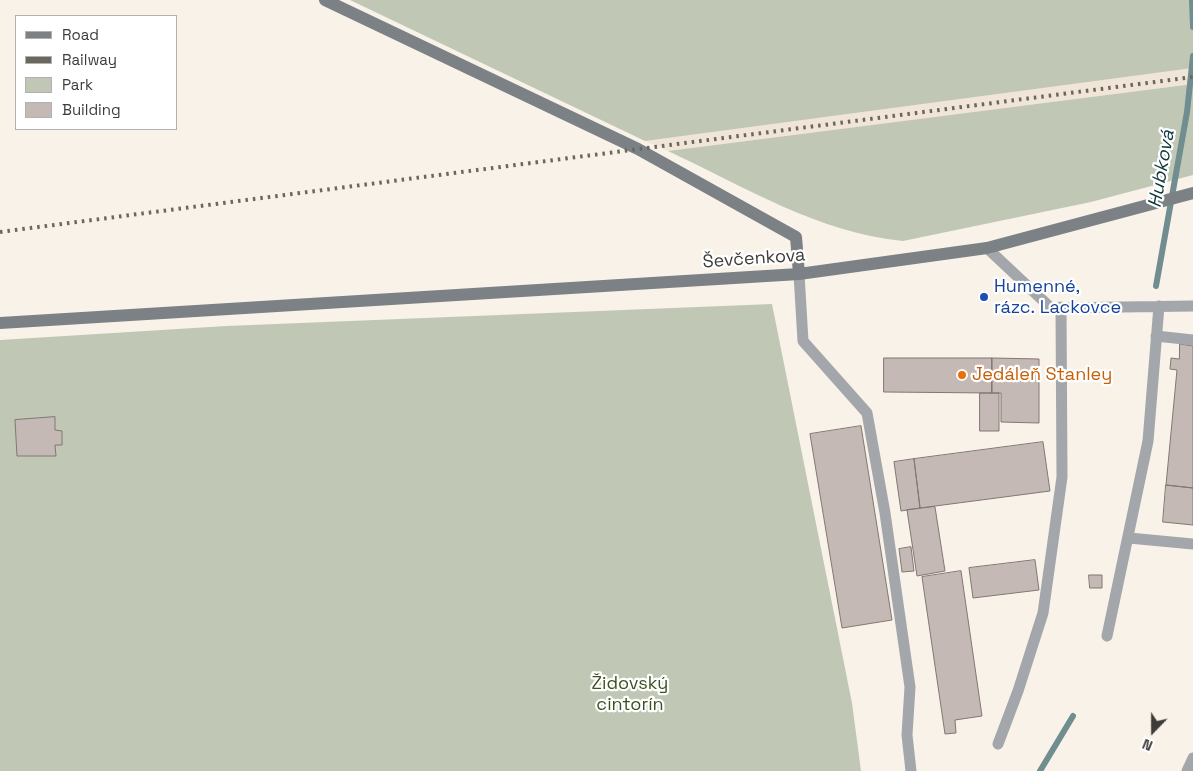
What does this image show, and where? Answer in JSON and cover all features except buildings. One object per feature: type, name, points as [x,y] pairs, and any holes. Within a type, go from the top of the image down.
[{"type":"main road","points":[[325,0],[638,149],[796,237],[799,274]]},
{"type":"main road","name":"Ševčenkova","points":[[0,323],[799,274],[987,248],[1193,193]]},
{"type":"lane","points":[[987,248],[1051,308],[1193,306]]},
{"type":"lane","points":[[799,274],[803,341],[867,412],[885,512],[910,687],[907,735],[911,771]]},
{"type":"lane","points":[[1107,636],[1148,441],[1159,306]]},
{"type":"lane","points":[[998,744],[1043,613],[1062,477],[1061,307]]},
{"type":"lane","points":[[1156,336],[1193,340]]},
{"type":"lane","points":[[1129,538],[1193,544]]},
{"type":"lane","points":[[1187,771],[1193,758]]},
{"type":"shaded area","points":[[1193,68],[1193,84],[668,151],[645,141]]},
{"type":"green space","points":[[350,0],[1193,0],[1193,68],[645,141]]},
{"type":"green space","points":[[1193,84],[1193,175],[1091,202],[903,241],[872,236],[812,218],[753,193],[668,151]]},
{"type":"green space","name":"Židovský cintorín","points":[[772,304],[852,703],[861,771],[0,771],[0,340],[226,326]]},
{"type":"waterway","name":"Hubková","points":[[1192,0],[1193,27]]},
{"type":"waterway","name":"Hubková","points":[[1156,286],[1187,112],[1193,56]]},
{"type":"waterway","name":"Hubková","points":[[1040,771],[1073,716]]},
{"type":"railway","points":[[0,232],[1193,77]]},
{"type":"place","name":"Humenné, rázc. Lackovce","points":[[984,297]]},
{"type":"place","name":"Jedáleň Stanley","points":[[962,375]]}]
